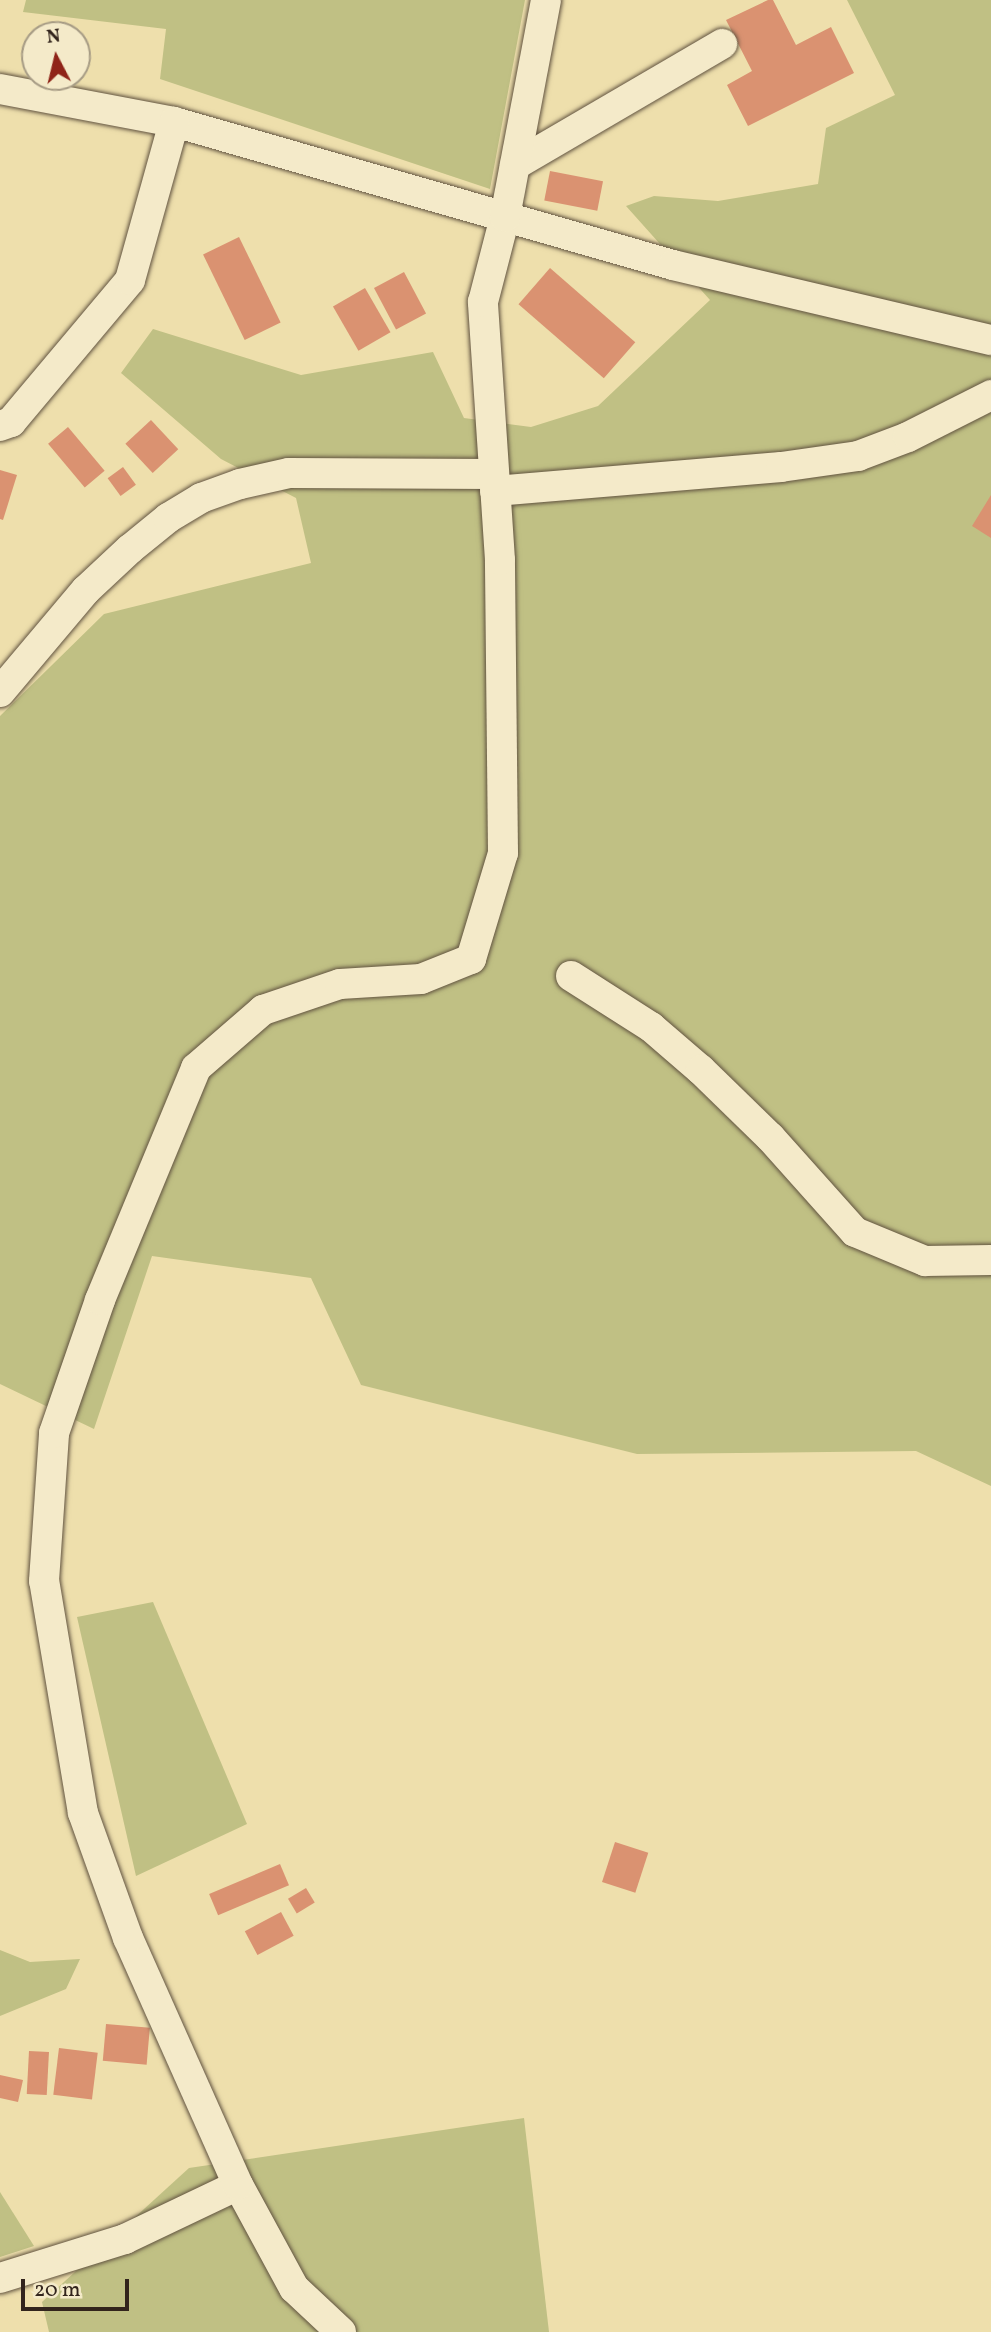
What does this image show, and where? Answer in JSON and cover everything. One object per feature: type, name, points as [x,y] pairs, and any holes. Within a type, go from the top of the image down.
[{"type":"street","points":[[341,2332],[294,2288],[238,2185],[128,1937],[83,1813],[44,1581],[54,1433],[100,1300],[196,1068],[263,1010],[341,984],[421,979],[471,959],[503,853],[500,560],[483,302],[505,217],[546,0]]},
{"type":"street","points":[[515,165],[722,44]]},
{"type":"street","points":[[0,89],[174,122],[673,265],[991,340]]},
{"type":"street","points":[[0,426],[11,422],[130,280],[174,122]]},
{"type":"street","points":[[0,692],[86,590],[130,549],[168,518],[201,498],[240,484],[289,473],[494,483],[781,467],[858,456],[908,437],[991,395]]},
{"type":"street","points":[[571,976],[651,1027],[701,1070],[771,1137],[855,1232],[925,1261],[991,1260]]},
{"type":"street","points":[[0,2278],[125,2239],[238,2185]]},
{"type":"green space","points":[[26,0],[525,0],[490,189],[160,79],[166,29],[23,12]]},
{"type":"green space","points":[[847,0],[991,0],[991,1486],[916,1451],[637,1454],[361,1385],[311,1278],[152,1256],[94,1429],[0,1384],[0,716],[104,614],[311,563],[296,498],[221,459],[121,373],[153,329],[301,375],[433,352],[464,418],[531,427],[598,406],[710,300],[626,206],[654,196],[718,201],[818,184],[826,128],[895,95]]},
{"type":"green space","points":[[153,1602],[247,1824],[136,1876],[77,1617]]},
{"type":"green space","points":[[0,1950],[30,1962],[80,1959],[66,1989],[0,2016]]},
{"type":"green space","points":[[524,2118],[549,2332],[49,2332],[42,2302],[189,2168]]},
{"type":"green space","points":[[0,2192],[34,2246],[0,2257]]},
{"type":"building","points":[[773,0],[796,45],[831,27],[854,73],[748,126],[727,85],[752,71],[726,20]]},
{"type":"building","points":[[550,171],[603,181],[597,211],[544,200]]},
{"type":"building","points":[[239,237],[281,322],[245,340],[203,255]]},
{"type":"building","points":[[550,268],[635,342],[604,378],[519,304]]},
{"type":"building","points":[[404,272],[426,313],[396,329],[374,288]]},
{"type":"building","points":[[365,288],[390,332],[358,351],[333,306]]},
{"type":"building","points":[[151,420],[178,449],[153,473],[125,444]]},
{"type":"building","points":[[68,427],[105,471],[85,487],[48,444]]},
{"type":"building","points":[[123,467],[136,485],[121,496],[108,478]]},
{"type":"building","points":[[0,470],[17,475],[3,520],[0,519]]},
{"type":"building","points":[[991,495],[991,538],[972,526]]},
{"type":"building","points":[[615,1842],[648,1853],[635,1893],[602,1882]]},
{"type":"building","points":[[280,1864],[289,1885],[218,1915],[209,1894]]},
{"type":"building","points":[[306,1888],[315,1903],[297,1913],[288,1899]]},
{"type":"building","points":[[281,1912],[294,1936],[257,1955],[245,1931]]},
{"type":"building","points":[[106,2024],[150,2028],[147,2065],[103,2061]]},
{"type":"building","points":[[59,2048],[98,2053],[92,2099],[53,2095]]},
{"type":"building","points":[[29,2051],[49,2052],[47,2095],[27,2094]]},
{"type":"building","points":[[0,2075],[23,2080],[18,2102],[0,2098]]}]
